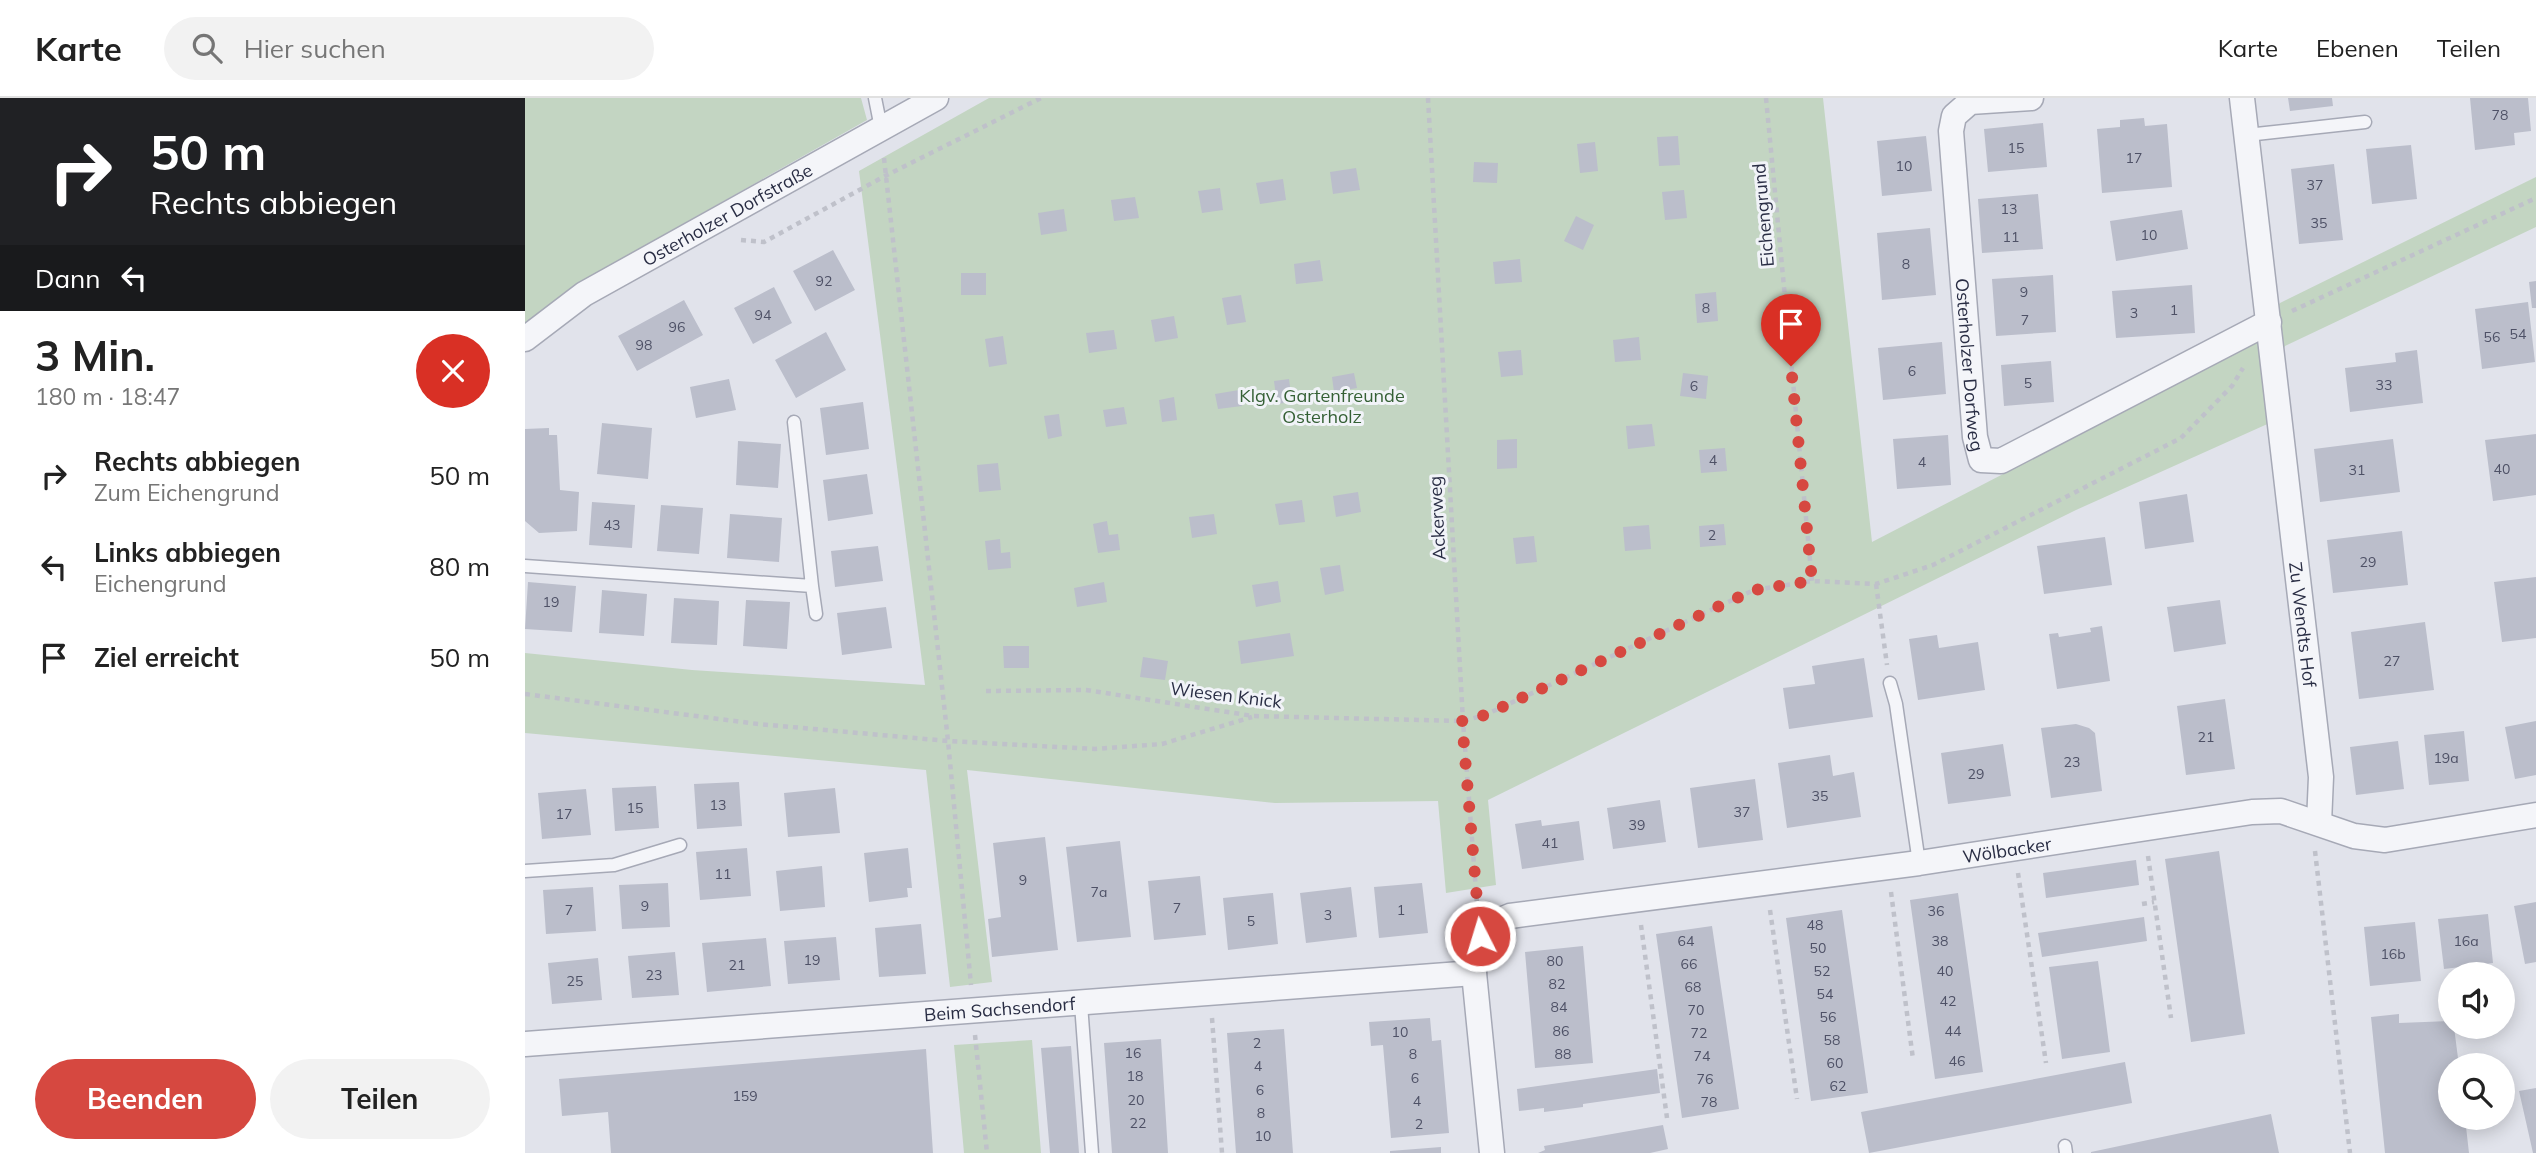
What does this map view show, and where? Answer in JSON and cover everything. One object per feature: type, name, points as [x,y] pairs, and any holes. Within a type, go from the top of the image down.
[{"type":"street","name":"Osterholzer Dorfstraße","points":[[525,339],[584,294],[936,98]]},
{"type":"street","name":"Osterholzer Dorfweg","points":[[2031,98],[1970,103],[1954,116],[1951,131],[1975,437],[1981,460],[2001,461],[2269,322]]},
{"type":"street","name":"Zu Wendts Hof","points":[[2242,98],[2321,777],[2319,823]]},
{"type":"street","name":"Wölbacker","points":[[1480,936],[1491,924],[1510,916],[2015,850],[2252,812],[2281,811],[2354,836],[2385,840],[2536,816]]},
{"type":"street","points":[[1480,936],[1475,953],[1474,973],[1492,1153]]},
{"type":"street","name":"Beim Sachsendorf","points":[[525,1044],[1474,973]]},
{"type":"lane","points":[[875,98],[881,128]]},
{"type":"lane","points":[[2247,135],[2365,122]]},
{"type":"lane","points":[[794,422],[816,614]]},
{"type":"lane","points":[[525,566],[812,586]]},
{"type":"lane","points":[[1890,683],[1896,704],[1919,863]]},
{"type":"lane","points":[[525,871],[614,865],[680,845]]},
{"type":"lane","points":[[1081,1004],[1092,1153]]},
{"type":"path","points":[[730,240],[764,242],[885,176],[1041,98]]},
{"type":"path","name":"Ackerweg","points":[[1428,98],[1462,721],[1480,936]]},
{"type":"path","name":"Eichengrund","points":[[1766,98],[1812,581]]},
{"type":"path","points":[[881,128],[949,741],[987,1153]]},
{"type":"path","points":[[2269,322],[2536,198]]},
{"type":"path","points":[[1890,683],[1876,584],[1934,565],[2181,439],[2232,386],[2245,364]]},
{"type":"path","name":"Wiesen Knick","points":[[986,691],[1086,690],[1253,716],[1462,721],[1485,715],[1754,590],[1812,581],[1876,584]]},
{"type":"path","points":[[525,694],[758,724],[949,741],[1095,749],[1162,744],[1253,716]]},
{"type":"path","points":[[2319,823],[2315,851],[2350,1153]]},
{"type":"path","points":[[2145,830],[2171,1017]]},
{"type":"path","points":[[2015,850],[2046,1063]]},
{"type":"path","points":[[1888,867],[1913,1059]]},
{"type":"path","points":[[1766,882],[1797,1099]]},
{"type":"path","points":[[1637,900],[1667,1118]]},
{"type":"path","points":[[2142,904],[2154,902]]},
{"type":"path","points":[[1210,993],[1222,1153]]},
{"type":"green space","points":[[525,98],[861,98],[867,120],[575,285],[525,324]]},
{"type":"green space","name":"Klgv. Gartenfreunde Osterholz","points":[[989,98],[1823,98],[1872,542],[2252,345],[2280,303],[2536,177],[2536,227],[2285,346],[2278,359],[2283,417],[2076,510],[1488,800],[1496,885],[1446,893],[1438,801],[1275,803],[967,770],[992,982],[950,987],[926,770],[525,733],[525,653],[692,670],[925,685],[859,171]]},
{"type":"green space","points":[[1032,1040],[1041,1153],[964,1153],[954,1045]]},
{"type":"building","points":[[2288,98],[2332,98],[2333,106],[2290,111]]},
{"type":"building","points":[[2470,98],[2528,98],[2531,131],[2514,133],[2515,145],[2475,150]]},
{"type":"building","points":[[2144,118],[2145,126],[2167,124],[2172,187],[2102,193],[2097,129],[2120,127],[2120,120]]},
{"type":"building","points":[[2043,123],[2047,167],[1988,172],[1984,129]]},
{"type":"building","points":[[1678,136],[1680,165],[1659,166],[1657,137]]},
{"type":"building","points":[[1926,136],[1932,191],[1882,196],[1877,141]]},
{"type":"building","points":[[1595,142],[1598,171],[1580,173],[1577,144]]},
{"type":"building","points":[[2411,145],[2417,199],[2372,204],[2366,149]]},
{"type":"building","points":[[1474,162],[1498,163],[1497,183],[1473,182]]},
{"type":"building","points":[[2334,164],[2343,240],[2299,244],[2291,169]]},
{"type":"building","points":[[1356,168],[1360,190],[1333,194],[1330,172]]},
{"type":"building","points":[[1283,179],[1286,200],[1260,204],[1256,183]]},
{"type":"building","points":[[1220,188],[1223,210],[1202,213],[1198,191]]},
{"type":"building","points":[[1684,190],[1687,218],[1665,220],[1662,192]]},
{"type":"building","points":[[2038,194],[2043,249],[1982,253],[1978,199]]},
{"type":"building","points":[[1135,197],[1139,218],[1114,221],[1111,200]]},
{"type":"building","points":[[1064,209],[1067,231],[1041,235],[1038,213]]},
{"type":"building","points":[[2182,210],[2188,249],[2116,261],[2110,221]]},
{"type":"building","points":[[1576,216],[1594,225],[1583,250],[1564,241]]},
{"type":"building","points":[[1930,228],[1936,295],[1882,300],[1877,233]]},
{"type":"building","points":[[833,250],[855,290],[815,311],[793,271]]},
{"type":"building","points":[[1520,259],[1522,282],[1495,284],[1493,262]]},
{"type":"building","points":[[1320,260],[1323,281],[1296,284],[1294,264]]},
{"type":"building","points":[[961,273],[986,273],[986,295],[961,295]]},
{"type":"building","points":[[2053,275],[2056,332],[1996,336],[1992,279]]},
{"type":"building","points":[[2536,281],[2536,308],[2532,308],[2529,282]]},
{"type":"building","points":[[2192,285],[2195,333],[2116,338],[2112,291]]},
{"type":"building","points":[[774,287],[792,323],[753,344],[734,308]]},
{"type":"building","points":[[1716,292],[1718,321],[1697,323],[1695,294]]},
{"type":"building","points":[[1241,295],[1246,322],[1227,325],[1222,298]]},
{"type":"building","points":[[684,300],[703,335],[637,371],[618,336]]},
{"type":"building","points":[[2528,302],[2535,362],[2482,369],[2475,309]]},
{"type":"building","points":[[1174,316],[1178,338],[1155,342],[1151,320]]},
{"type":"building","points":[[1114,330],[1117,349],[1089,353],[1086,333]]},
{"type":"building","points":[[826,332],[846,370],[796,398],[775,360]]},
{"type":"building","points":[[1003,336],[1007,364],[989,367],[985,339]]},
{"type":"building","points":[[1639,337],[1641,360],[1615,362],[1613,340]]},
{"type":"building","points":[[1942,342],[1946,394],[1883,400],[1878,348]]},
{"type":"building","points":[[1521,350],[1523,375],[1501,377],[1498,352]]},
{"type":"building","points":[[2417,350],[2423,403],[2350,412],[2345,368],[2396,362],[2395,353]]},
{"type":"building","points":[[2051,361],[2054,402],[2004,406],[2001,365]]},
{"type":"building","points":[[1354,373],[1357,388],[1334,392],[1332,377]]},
{"type":"building","points":[[1683,373],[1708,376],[1706,399],[1680,396]]},
{"type":"building","points":[[729,379],[736,410],[696,418],[690,387]]},
{"type":"building","points":[[1289,379],[1292,402],[1277,404],[1274,381]]},
{"type":"building","points":[[1239,390],[1242,406],[1218,409],[1215,394]]},
{"type":"building","points":[[1174,397],[1177,420],[1162,422],[1159,400]]},
{"type":"building","points":[[863,402],[869,449],[826,455],[820,408]]},
{"type":"building","points":[[1124,407],[1127,424],[1106,427],[1103,410]]},
{"type":"building","points":[[1059,414],[1062,436],[1048,439],[1044,416]]},
{"type":"building","points":[[602,423],[652,428],[648,479],[597,474]]},
{"type":"building","points":[[1652,424],[1655,446],[1628,449],[1626,426]]},
{"type":"building","points":[[549,428],[549,435],[557,435],[560,490],[579,492],[577,531],[539,533],[525,521],[525,429]]},
{"type":"building","points":[[2536,434],[2536,495],[2493,501],[2485,440]]},
{"type":"building","points":[[1948,435],[1951,485],[1897,489],[1893,439]]},
{"type":"building","points":[[1517,439],[1517,468],[1497,469],[1497,440]]},
{"type":"building","points":[[2393,439],[2400,492],[2320,502],[2314,449]]},
{"type":"building","points":[[738,441],[781,444],[778,488],[736,485]]},
{"type":"building","points":[[1725,448],[1727,471],[1701,473],[1699,450]]},
{"type":"building","points":[[998,463],[1001,490],[979,492],[977,465]]},
{"type":"building","points":[[867,474],[873,514],[828,521],[823,480]]},
{"type":"building","points":[[1358,492],[1361,512],[1336,517],[1333,496]]},
{"type":"building","points":[[2187,494],[2194,542],[2145,549],[2139,502]]},
{"type":"building","points":[[1302,500],[1305,522],[1279,525],[1275,504]]},
{"type":"building","points":[[592,502],[635,505],[632,548],[589,545]]},
{"type":"building","points":[[661,505],[703,508],[699,554],[657,551]]},
{"type":"building","points":[[730,514],[782,518],[779,562],[727,558]]},
{"type":"building","points":[[1214,514],[1217,534],[1192,538],[1189,517]]},
{"type":"building","points":[[1107,521],[1109,535],[1118,534],[1120,550],[1098,553],[1093,524]]},
{"type":"building","points":[[1724,524],[1726,545],[1700,547],[1699,526]]},
{"type":"building","points":[[1649,525],[1651,549],[1625,551],[1623,527]]},
{"type":"building","points":[[2402,531],[2408,585],[2333,593],[2327,540]]},
{"type":"building","points":[[1534,536],[1537,562],[1516,564],[1513,538]]},
{"type":"building","points":[[2105,537],[2112,585],[2044,594],[2037,546]]},
{"type":"building","points":[[1000,539],[1001,553],[1010,552],[1011,568],[988,570],[985,541]]},
{"type":"building","points":[[878,546],[883,581],[835,587],[831,551]]},
{"type":"building","points":[[1340,565],[1344,591],[1325,595],[1320,568]]},
{"type":"building","points":[[2536,577],[2536,638],[2502,642],[2494,582]]},
{"type":"building","points":[[1278,581],[1281,602],[1256,607],[1252,585]]},
{"type":"building","points":[[528,582],[576,586],[572,632],[525,629]]},
{"type":"building","points":[[1104,582],[1107,602],[1077,607],[1074,588]]},
{"type":"building","points":[[602,590],[647,594],[644,636],[599,633]]},
{"type":"building","points":[[674,598],[719,601],[717,645],[671,643]]},
{"type":"building","points":[[746,600],[790,602],[787,649],[743,646]]},
{"type":"building","points":[[2220,600],[2226,644],[2174,652],[2167,607]]},
{"type":"building","points":[[886,607],[892,648],[842,655],[837,613]]},
{"type":"building","points":[[2425,622],[2434,690],[2359,699],[2351,632]]},
{"type":"building","points":[[2102,626],[2110,681],[2057,689],[2049,634],[2058,633],[2059,637],[2091,632],[2090,628]]},
{"type":"building","points":[[1290,633],[1294,656],[1241,664],[1238,641]]},
{"type":"building","points":[[1937,635],[1939,648],[1978,642],[1985,690],[1918,700],[1909,639]]},
{"type":"building","points":[[1003,646],[1029,646],[1029,668],[1004,668]]},
{"type":"building","points":[[1143,657],[1168,661],[1165,680],[1140,677]]},
{"type":"building","points":[[1864,658],[1873,717],[1789,729],[1783,688],[1815,684],[1812,666]]},
{"type":"building","points":[[2225,699],[2235,769],[2186,775],[2177,706]]},
{"type":"building","points":[[2536,721],[2536,775],[2515,779],[2505,727]]},
{"type":"building","points":[[2076,724],[2095,733],[2102,791],[2051,798],[2041,728]]},
{"type":"building","points":[[2464,731],[2469,781],[2429,785],[2424,735]]},
{"type":"building","points":[[2398,741],[2404,789],[2356,795],[2350,747]]},
{"type":"building","points":[[2003,744],[2011,796],[1948,804],[1941,753]]},
{"type":"building","points":[[1830,755],[1833,776],[1854,772],[1861,817],[1787,828],[1778,763]]},
{"type":"building","points":[[1755,779],[1763,840],[1698,848],[1690,788]]},
{"type":"building","points":[[739,782],[742,826],[697,829],[694,784]]},
{"type":"building","points":[[656,786],[659,828],[615,831],[612,788]]},
{"type":"building","points":[[835,788],[840,833],[788,837],[784,793]]},
{"type":"building","points":[[586,789],[591,835],[542,839],[538,793]]},
{"type":"building","points":[[1660,800],[1666,842],[1613,849],[1607,808]]},
{"type":"building","points":[[1541,820],[1542,826],[1579,821],[1584,860],[1522,869],[1515,824]]},
{"type":"building","points":[[1045,837],[1058,950],[992,957],[988,919],[1001,917],[993,843]]},
{"type":"building","points":[[1120,841],[1131,937],[1077,942],[1066,847]]},
{"type":"building","points":[[747,848],[751,896],[700,900],[696,852]]},
{"type":"building","points":[[908,848],[912,888],[907,888],[908,897],[869,902],[864,853]]},
{"type":"building","points":[[2219,851],[2245,1034],[2191,1042],[2165,859]]},
{"type":"building","points":[[2136,860],[2139,885],[2046,898],[2043,873]]},
{"type":"building","points":[[822,866],[825,907],[780,911],[776,871]]},
{"type":"building","points":[[1200,876],[1206,935],[1154,940],[1148,881]]},
{"type":"building","points":[[668,883],[670,927],[622,929],[619,885]]},
{"type":"building","points":[[1422,883],[1428,933],[1379,938],[1374,887]]},
{"type":"building","points":[[593,887],[596,931],[546,934],[543,890]]},
{"type":"building","points":[[1351,887],[1357,937],[1306,943],[1300,893]]},
{"type":"building","points":[[1273,893],[1278,944],[1228,950],[1223,898]]},
{"type":"building","points":[[1958,893],[1983,1072],[1935,1079],[1910,900]]},
{"type":"building","points":[[2536,902],[2536,962],[2525,964],[2514,906]]},
{"type":"building","points":[[1842,910],[1868,1093],[1811,1101],[1786,918]]},
{"type":"building","points":[[2488,914],[2493,962],[2443,962],[2438,919]]},
{"type":"building","points":[[2144,917],[2147,941],[2042,957],[2038,933]]},
{"type":"building","points":[[2415,922],[2421,981],[2370,986],[2364,927]]},
{"type":"building","points":[[921,924],[926,974],[879,977],[875,928]]},
{"type":"building","points":[[1712,926],[1739,1109],[1682,1118],[1656,934]]},
{"type":"building","points":[[836,937],[840,980],[788,984],[784,941]]},
{"type":"building","points":[[766,938],[771,986],[707,992],[702,943]]},
{"type":"building","points":[[1583,946],[1593,1063],[1535,1068],[1525,952]]},
{"type":"building","points":[[675,952],[679,995],[632,998],[628,956]]},
{"type":"building","points":[[598,958],[602,1000],[552,1004],[548,963]]},
{"type":"building","points":[[2098,961],[2110,1052],[2062,1059],[2049,967]]},
{"type":"building","points":[[2399,1014],[2399,1023],[2438,1021],[2438,1039],[2456,1039],[2457,1053],[2438,1053],[2438,1130],[2466,1130],[2469,1153],[2385,1153],[2371,1017]]},
{"type":"building","points":[[1430,1018],[1432,1041],[1441,1040],[1449,1133],[1391,1138],[1383,1045],[1371,1046],[1369,1022]]},
{"type":"building","points":[[1284,1029],[1293,1153],[1236,1153],[1227,1033]]},
{"type":"building","points":[[1161,1039],[1168,1153],[1112,1153],[1104,1043]]},
{"type":"building","points":[[1071,1046],[1079,1153],[1050,1153],[1041,1048]]},
{"type":"building","points":[[926,1049],[933,1153],[611,1153],[608,1112],[562,1116],[559,1079]]},
{"type":"building","points":[[2125,1062],[2132,1103],[1869,1153],[1861,1112]]},
{"type":"building","points":[[1657,1069],[1660,1093],[1544,1112],[1544,1108],[1519,1111],[1517,1089]]},
{"type":"building","points":[[2536,1088],[2536,1153],[2533,1153],[2519,1091]]},
{"type":"building","points":[[2271,1114],[2279,1153],[2091,1153],[2091,1152]]},
{"type":"building","points":[[1663,1125],[1668,1149],[1650,1153],[1538,1153],[1545,1150],[1544,1146]]},
{"type":"building","points":[[1441,1147],[1441,1153],[1390,1153],[1390,1151]]},
{"type":"route","points":[[1480,936],[1462,721],[1485,715],[1754,590],[1812,581],[1791,366]]}]
